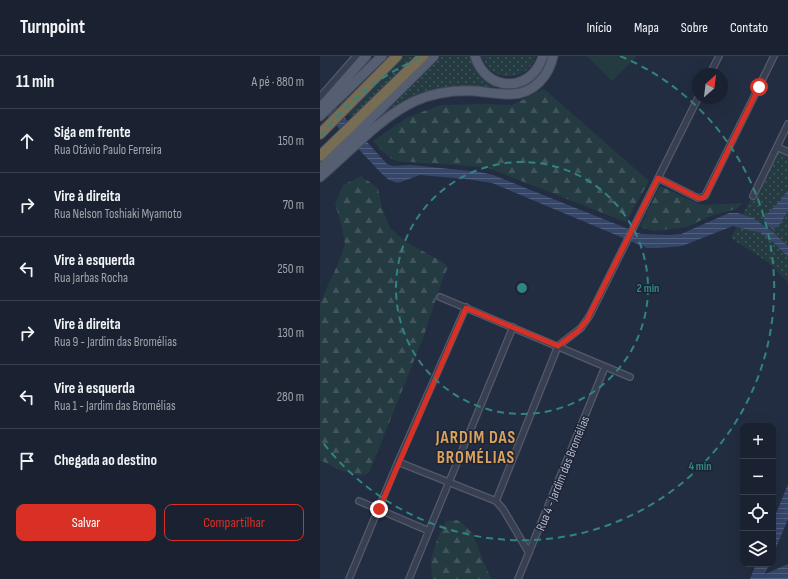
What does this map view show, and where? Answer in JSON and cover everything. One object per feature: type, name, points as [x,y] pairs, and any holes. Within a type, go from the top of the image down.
[{"type":"highway","points":[[320,134],[348,107],[396,56]]},
{"type":"highway","points":[[320,156],[349,140],[363,120],[423,56]]},
{"type":"main road","points":[[321,112],[334,93],[366,56]]},
{"type":"main road","points":[[334,93],[382,56]]},
{"type":"main road","points":[[363,120],[434,56]]},
{"type":"main road","points":[[475,56],[481,70],[486,75],[496,82],[505,84],[517,83],[527,78],[536,71],[543,56]]},
{"type":"main road","points":[[320,169],[349,140],[371,132],[402,108],[429,95],[474,91],[497,94],[514,94],[526,91],[537,84],[547,74],[553,56]]},
{"type":"main road","points":[[320,177],[349,140]]},
{"type":"street","points":[[320,98],[334,93],[356,56]]},
{"type":"street","points":[[713,68],[719,56]]},
{"type":"street","points":[[658,178],[698,198],[703,198],[708,191],[774,56]]},
{"type":"street","points":[[496,501],[558,346],[578,331],[587,320],[695,104]]},
{"type":"street","points":[[753,196],[788,124]]},
{"type":"street","points":[[777,147],[788,152]]},
{"type":"street","points":[[440,296],[630,377]]},
{"type":"street","points":[[349,579],[398,462],[466,308]]},
{"type":"street","points":[[409,579],[513,327]]},
{"type":"street","name":"Rua 4 - Jardim das Bromélias","points":[[518,579],[605,366]]},
{"type":"street","points":[[398,462],[496,501],[503,509],[529,553]]},
{"type":"street","points":[[359,501],[429,531]]},
{"type":"green space","points":[[386,56],[393,56],[341,107],[337,103]]},
{"type":"green space","points":[[405,56],[414,56],[352,118],[347,113]]},
{"type":"green space","points":[[441,56],[470,56],[473,67],[476,71],[484,79],[499,87],[454,87],[434,90],[372,124]]},
{"type":"green space","points":[[482,56],[536,56],[532,65],[525,71],[518,75],[509,76],[500,75],[493,71],[486,65]]},
{"type":"green space","points":[[587,56],[637,56],[612,81]]},
{"type":"green space","points":[[544,89],[649,181],[626,222],[486,167],[397,161],[385,154],[373,141],[408,117],[441,105],[512,105]]},
{"type":"green space","points":[[777,146],[788,152],[788,282],[769,263],[731,238]]},
{"type":"green space","points":[[361,176],[378,188],[382,208],[390,228],[406,242],[443,262],[448,267],[423,338],[369,473],[360,476],[340,470],[320,460],[320,304],[338,264],[345,244],[341,223],[335,204],[343,185]]},
{"type":"green space","points":[[660,186],[701,205],[743,203],[736,209],[710,216],[687,227],[653,231],[640,227]]},
{"type":"green space","points":[[457,520],[472,533],[491,579],[432,579],[431,559],[437,540],[446,521]]},
{"type":"water","points":[[320,94],[336,108],[387,164],[393,166],[411,165],[480,172],[493,175],[641,234],[681,234],[729,213],[738,213],[753,218],[773,232],[788,246],[788,257],[761,233],[733,226],[682,246],[647,248],[492,183],[420,175],[398,183],[389,180],[320,108]]},
{"type":"water","points":[[788,190],[788,211],[779,226],[772,229],[764,223],[764,217],[780,201]]},
{"type":"water","points":[[788,484],[788,519],[776,548],[776,531],[776,514]]},
{"type":"water","points":[[788,564],[788,579],[750,579],[755,567],[768,567],[765,574]]},
{"type":"district","name":"JARDIM DAS BROMÉLIAS","points":[[476,447]]},
{"type":"route","points":[[379,509],[398,462],[466,308],[558,346],[578,331],[590,315],[658,178],[698,198],[703,198],[706,195],[759,87]]}]
